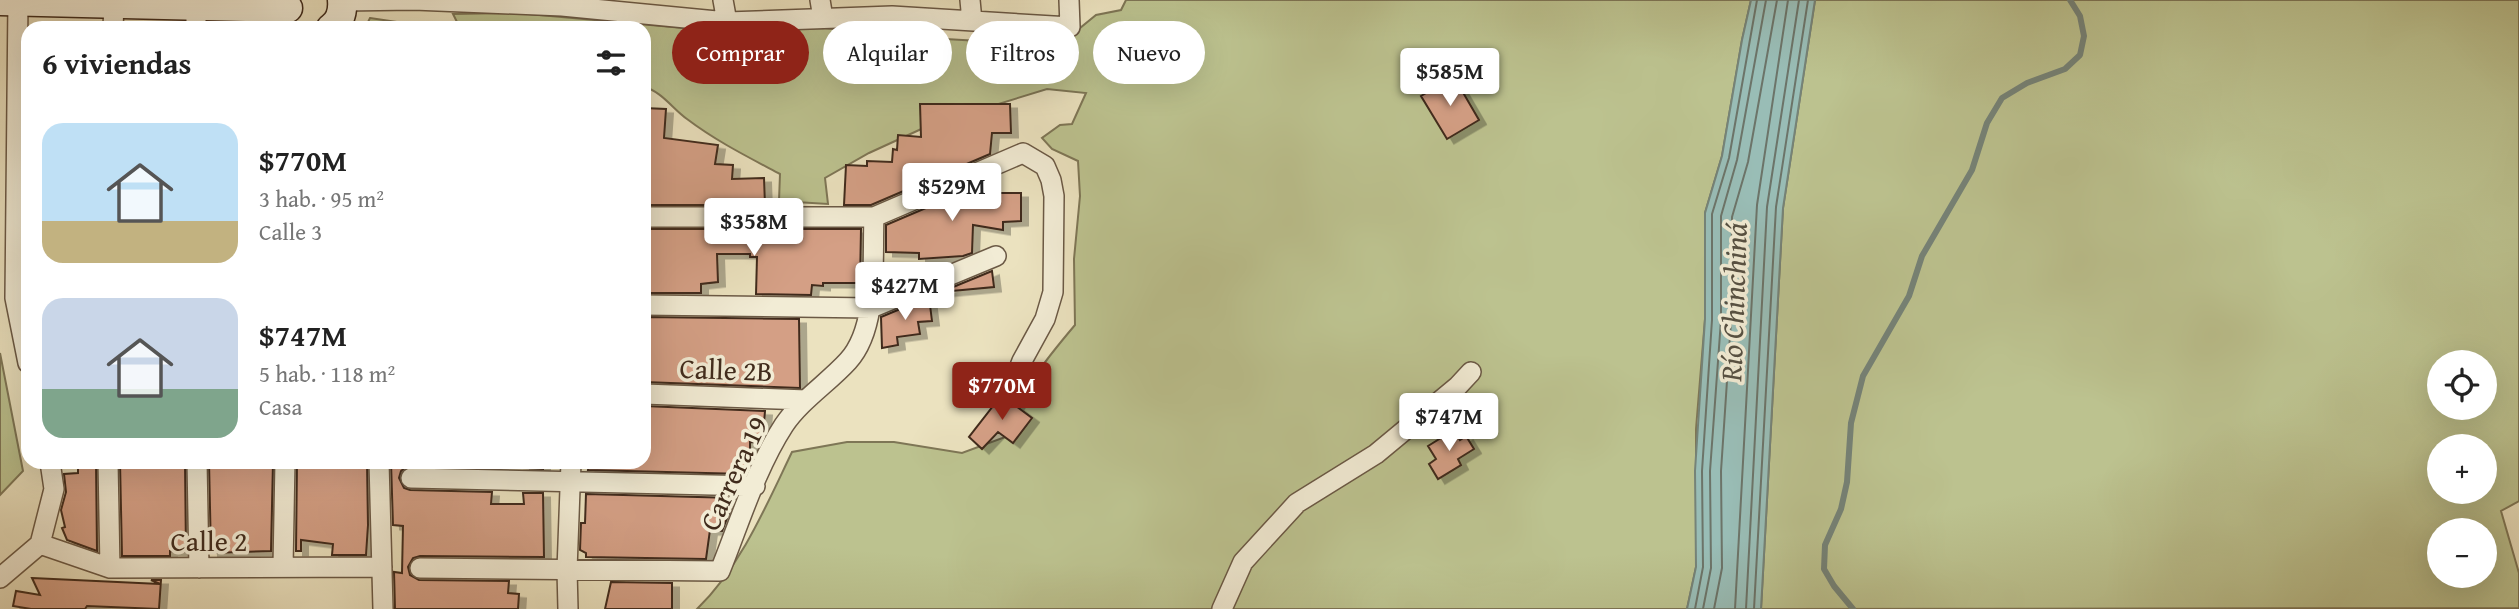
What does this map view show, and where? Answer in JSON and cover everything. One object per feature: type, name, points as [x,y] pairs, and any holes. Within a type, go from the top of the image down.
[{"type":"main road","points":[[12,1],[113,16],[196,17],[292,12]]},
{"type":"main road","points":[[337,21],[342,1]]},
{"type":"street","points":[[342,1],[414,0],[637,6],[721,21]]},
{"type":"street","points":[[723,0],[727,21]]},
{"type":"street","points":[[734,21],[822,9],[891,8],[972,21],[970,0]]},
{"type":"street","points":[[1069,0],[1070,21]]},
{"type":"street","points":[[12,1],[8,103],[14,297],[21,330]]},
{"type":"street","points":[[651,217],[874,217],[1023,153],[1045,166],[1051,180],[1054,196],[1053,292],[1045,319],[1022,360],[1013,384]]},
{"type":"street","name":"Carrera 19","points":[[567,570],[720,571],[770,448],[786,422],[851,357],[860,341],[871,308],[874,217]]},
{"type":"street","points":[[651,305],[871,308],[996,256]]},
{"type":"street","points":[[1222,609],[1243,562],[1297,503],[1376,454],[1458,386],[1471,372]]},
{"type":"street","name":"Calle 2B","points":[[651,394],[806,400]]},
{"type":"street","points":[[0,578],[40,544],[54,489],[51,469]]},
{"type":"street","points":[[108,469],[110,568]]},
{"type":"street","points":[[197,469],[199,568]]},
{"type":"street","points":[[284,567],[285,469]]},
{"type":"street","points":[[379,469],[383,609]]},
{"type":"street","points":[[568,609],[571,469]]},
{"type":"street","points":[[411,478],[755,486]]},
{"type":"street","name":"Calle 2","points":[[40,544],[110,568],[382,567]]},
{"type":"street","points":[[420,568],[567,570]]},
{"type":"green space","points":[[1126,0],[1751,0],[1722,156],[1705,213],[1705,319],[1696,429],[1696,567],[1687,609],[697,609],[740,555],[792,452],[847,442],[894,442],[962,453],[1008,436],[1035,376],[1075,325],[1074,259],[1080,196],[1078,161],[1052,149],[1042,138],[1060,125],[1072,124],[1086,93],[1047,89],[930,125],[869,153],[825,178],[828,204],[779,201],[780,174],[709,134],[651,90],[651,25],[672,27],[672,84],[809,84],[809,29],[823,28],[823,84],[952,84],[952,39],[966,40],[966,84],[1079,84],[1079,29],[1096,15],[1121,10]]},
{"type":"green space","points":[[1815,0],[2519,0],[2519,501],[2501,511],[2519,573],[2519,608],[1761,609],[1783,208]]},
{"type":"green space","points":[[517,13],[606,21],[456,21],[453,14]]},
{"type":"green space","points":[[370,18],[390,21],[368,21]]},
{"type":"green space","points":[[0,353],[23,471],[0,495]]},
{"type":"water","name":"Río Chinchiná","points":[[1751,0],[1815,0],[1783,208],[1761,609],[1687,609],[1696,567],[1695,471],[1705,319],[1705,213],[1722,156]]},
{"type":"building","points":[[1454,77],[1479,120],[1447,139],[1421,96]]},
{"type":"building","points":[[920,104],[1010,104],[1011,133],[992,133],[990,154],[871,205],[844,205],[846,165],[867,166],[867,161],[892,162],[893,149],[897,150],[898,135],[921,137]]},
{"type":"building","points":[[651,108],[666,109],[664,138],[718,145],[715,164],[733,165],[732,179],[764,178],[765,205],[651,205]]},
{"type":"building","points":[[989,181],[988,193],[1021,193],[1021,221],[1003,222],[1003,230],[973,225],[972,253],[963,256],[919,259],[919,253],[886,252],[886,225]]},
{"type":"building","points":[[651,229],[861,229],[860,283],[812,285],[811,295],[756,294],[757,257],[750,257],[750,254],[717,254],[718,282],[701,284],[701,293],[651,293]]},
{"type":"building","points":[[992,271],[994,287],[941,292]]},
{"type":"building","points":[[929,297],[932,321],[918,322],[920,334],[897,337],[898,345],[882,348],[881,317]]},
{"type":"building","points":[[651,317],[799,319],[800,388],[651,382]]},
{"type":"building","points":[[1004,392],[1020,400],[1016,406],[1032,418],[1013,443],[998,432],[982,449],[969,437]]},
{"type":"building","points":[[651,406],[765,411],[763,435],[760,443],[750,442],[750,463],[745,474],[588,470],[651,469]]},
{"type":"building","points":[[1454,430],[1460,440],[1466,436],[1474,449],[1458,459],[1461,465],[1438,479],[1429,464],[1436,459],[1428,446]]},
{"type":"building","points":[[78,469],[96,469],[97,551],[67,540],[62,528],[65,527],[61,510],[66,492],[64,474],[78,473]]},
{"type":"building","points":[[120,469],[185,469],[186,552],[170,551],[170,556],[122,556]]},
{"type":"building","points":[[209,469],[273,469],[271,551],[211,553]]},
{"type":"building","points":[[297,469],[367,469],[366,555],[332,555],[333,544],[301,540],[301,551],[296,551]]},
{"type":"building","points":[[391,469],[404,469],[399,478],[404,488],[492,492],[491,504],[524,504],[523,493],[543,493],[544,557],[413,558],[408,567],[410,575],[419,580],[509,581],[508,593],[519,594],[518,609],[395,609],[394,572],[402,573],[403,526],[393,525]]},
{"type":"building","points":[[586,494],[735,498],[722,531],[710,530],[706,559],[586,557],[586,553],[580,550]]},
{"type":"building","points":[[32,578],[160,584],[151,580],[161,580],[159,609],[87,606],[85,609],[31,609],[13,606],[16,591],[40,595]]},
{"type":"building","points":[[611,582],[672,583],[672,609],[605,609]]},
{"type":"waterway","points":[[1853,609],[1824,569],[1825,545],[1841,509],[1847,482],[1851,423],[1863,376],[1909,296],[1922,256],[1972,170],[1987,123],[2002,98],[2027,83],[2065,69],[2080,55],[2084,36],[2080,16],[2070,0]]}]
